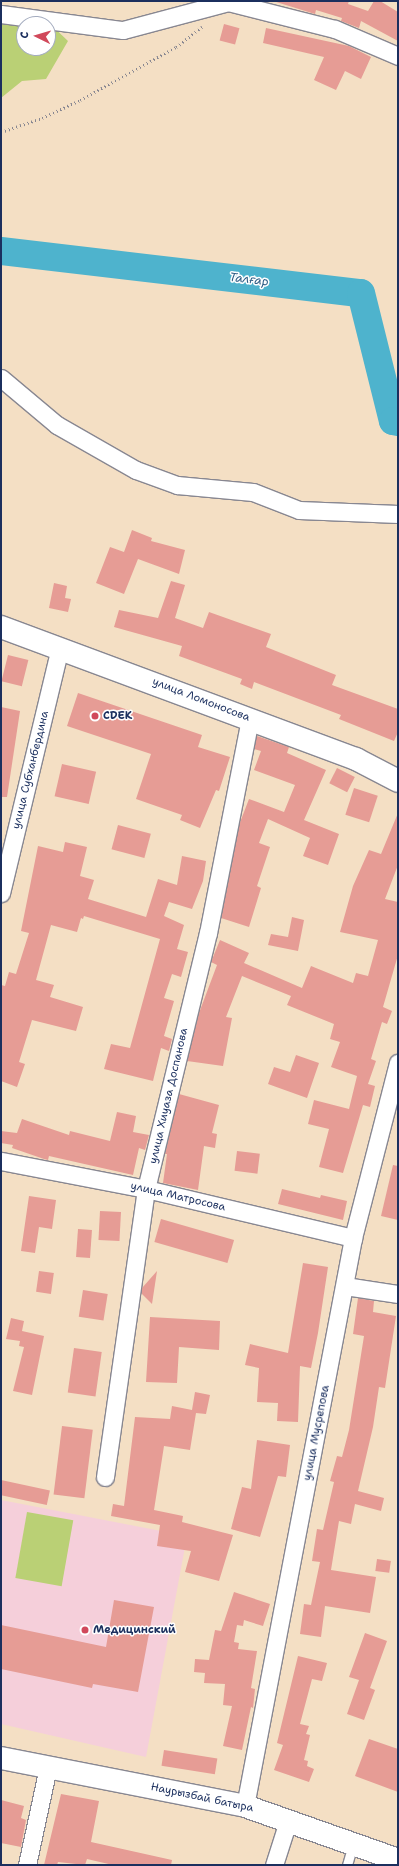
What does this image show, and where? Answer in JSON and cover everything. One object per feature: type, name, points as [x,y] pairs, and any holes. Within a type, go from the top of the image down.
[{"type":"main road","name":"улица Ломоносова","points":[[1,627],[60,647],[356,759],[398,781]]},
{"type":"main road","name":"Наурызбай батыра","points":[[1,1758],[246,1806],[398,1860]]},
{"type":"street","points":[[1,14],[123,30],[229,2],[335,29],[398,56]]},
{"type":"street","points":[[1,378],[57,425],[136,470],[177,486],[253,492],[299,510],[398,514]]},
{"type":"street","name":"улица Субханбердина","points":[[1,893],[60,647]]},
{"type":"street","name":"улица Хиуаза Доспанова","points":[[105,1477],[146,1189],[208,933],[250,719]]},
{"type":"street","name":"улица Мусрепова","points":[[246,1806],[353,1238],[398,1063]]},
{"type":"street","name":"улица Матросова","points":[[1,1160],[146,1189],[353,1238]]},
{"type":"street","points":[[345,1286],[398,1294]]},
{"type":"street","points":[[27,1865],[48,1767]]},
{"type":"street","points":[[274,1865],[288,1821]]},
{"type":"lane","points":[[347,1865],[353,1844]]},
{"type":"path","points":[[1,132],[42,118],[80,100],[176,47],[207,23]]},
{"type":"shaded area","name":"Медицинский","points":[[1,1500],[187,1536],[146,1757],[1,1724]]},
{"type":"green space","points":[[1,20],[16,20],[16,56],[56,56],[56,30],[68,41],[46,79],[22,81],[1,98]]},
{"type":"green space","points":[[27,1512],[73,1520],[62,1586],[15,1578]]},
{"type":"building","points":[[273,1],[349,1],[348,4],[368,11],[374,1],[380,1],[398,12],[398,41],[361,21],[359,28],[341,21],[342,18],[316,10],[315,14]]},
{"type":"building","points":[[224,24],[239,28],[235,45],[220,40]]},
{"type":"building","points":[[266,28],[349,46],[371,57],[361,79],[345,71],[336,90],[314,80],[324,57],[263,43]]},
{"type":"building","points":[[132,530],[152,538],[151,541],[185,550],[179,574],[138,559],[124,594],[96,583],[110,547],[124,552]]},
{"type":"building","points":[[171,581],[185,585],[175,618],[203,628],[209,612],[271,634],[266,647],[336,675],[332,685],[398,709],[398,732],[394,741],[339,719],[341,715],[254,682],[252,689],[240,684],[242,679],[179,656],[182,646],[114,627],[119,610],[158,618]]},
{"type":"building","points":[[54,583],[67,586],[65,598],[71,599],[68,612],[49,608]]},
{"type":"building","points":[[8,655],[28,660],[22,686],[1,681]]},
{"type":"building","points":[[78,693],[202,735],[198,747],[230,757],[219,791],[216,790],[200,828],[180,820],[182,815],[136,799],[151,754],[67,726]]},
{"type":"building","points":[[1,707],[20,711],[7,797],[1,797]]},
{"type":"building","points":[[257,736],[289,747],[287,753],[326,770],[304,820],[339,834],[328,865],[303,856],[310,838],[268,819],[259,843],[270,847],[257,886],[261,888],[249,927],[221,918],[239,825],[249,799],[284,812],[295,785],[254,770],[261,751],[254,749]]},
{"type":"building","points":[[62,764],[96,772],[89,804],[55,796]]},
{"type":"building","points":[[337,768],[355,777],[347,792],[329,783]]},
{"type":"building","points":[[354,788],[378,796],[369,822],[345,815]]},
{"type":"building","points":[[398,813],[398,865],[385,899],[398,902],[398,955],[383,1007],[392,1011],[387,1024],[382,1022],[371,1059],[376,1061],[368,1084],[375,1086],[370,1107],[363,1105],[343,1173],[319,1167],[329,1129],[308,1124],[314,1100],[349,1109],[357,1076],[331,1067],[340,1042],[330,1039],[334,1024],[287,1005],[291,996],[242,976],[226,1017],[232,1018],[223,1066],[187,1061],[199,1013],[217,965],[211,962],[220,940],[249,953],[244,963],[302,988],[311,966],[353,983],[356,973],[368,976],[378,940],[340,932],[353,886],[369,850],[381,854]]},
{"type":"building","points":[[118,825],[151,834],[144,858],[112,849]]},
{"type":"building","points":[[65,842],[87,847],[80,876],[94,880],[88,899],[146,917],[158,879],[177,885],[182,856],[206,861],[203,881],[192,909],[169,902],[164,916],[184,925],[177,949],[188,952],[181,977],[172,974],[164,998],[174,1001],[164,1036],[172,1039],[169,1051],[161,1048],[153,1081],[104,1069],[111,1044],[130,1048],[160,939],[84,916],[83,919],[81,918],[77,932],[51,925],[36,980],[54,985],[50,997],[83,1007],[76,1031],[32,1020],[19,1062],[25,1064],[17,1087],[1,1081],[1,985],[5,986],[9,972],[16,974],[29,933],[21,931],[38,846],[63,852]]},
{"type":"building","points":[[292,917],[304,920],[298,951],[268,945],[271,934],[288,937]]},
{"type":"building","points":[[296,1055],[319,1063],[307,1098],[268,1084],[274,1067],[290,1072]]},
{"type":"building","points":[[179,1094],[219,1105],[212,1133],[217,1134],[215,1148],[204,1146],[198,1190],[163,1183],[167,1154],[165,1154]]},
{"type":"building","points":[[117,1112],[136,1116],[133,1132],[149,1135],[145,1150],[139,1148],[133,1175],[49,1156],[48,1160],[12,1148],[13,1145],[1,1143],[1,1131],[17,1133],[22,1119],[69,1135],[70,1131],[110,1141]]},
{"type":"building","points":[[237,1151],[260,1154],[257,1174],[235,1171]]},
{"type":"building","points":[[393,1165],[398,1166],[398,1220],[381,1216]]},
{"type":"building","points":[[282,1189],[320,1198],[321,1195],[347,1201],[343,1220],[278,1204]]},
{"type":"building","points":[[29,1196],[56,1200],[52,1229],[39,1227],[35,1253],[21,1251]]},
{"type":"building","points":[[100,1211],[121,1212],[119,1241],[98,1240]]},
{"type":"building","points":[[161,1219],[234,1240],[227,1263],[154,1242]]},
{"type":"building","points":[[78,1229],[92,1230],[90,1258],[76,1257]]},
{"type":"building","points":[[303,1263],[328,1267],[318,1333],[311,1368],[300,1366],[298,1422],[277,1421],[278,1403],[257,1402],[259,1368],[245,1365],[250,1344],[288,1353]]},
{"type":"building","points":[[39,1271],[54,1273],[51,1294],[36,1292]]},
{"type":"building","points":[[157,1271],[152,1304],[141,1293],[142,1288]]},
{"type":"building","points":[[83,1290],[108,1294],[103,1321],[79,1317]]},
{"type":"building","points":[[358,1298],[374,1301],[373,1312],[396,1316],[385,1388],[379,1387],[373,1427],[358,1491],[384,1498],[381,1511],[355,1504],[351,1524],[339,1521],[331,1570],[376,1577],[370,1613],[325,1606],[321,1637],[300,1634],[304,1604],[311,1605],[320,1562],[312,1561],[317,1529],[323,1530],[334,1482],[330,1481],[337,1456],[342,1457],[349,1430],[364,1336],[353,1334]]},
{"type":"building","points":[[150,1317],[220,1321],[219,1350],[179,1347],[177,1383],[146,1382]]},
{"type":"building","points":[[11,1318],[24,1321],[22,1331],[44,1336],[32,1395],[13,1391],[24,1347],[19,1346],[20,1341],[6,1339]]},
{"type":"building","points":[[74,1348],[102,1352],[95,1396],[68,1393]]},
{"type":"building","points":[[195,1392],[210,1395],[206,1414],[196,1413],[190,1450],[164,1446],[154,1510],[183,1516],[182,1522],[233,1535],[219,1581],[185,1572],[191,1551],[157,1546],[160,1525],[111,1516],[113,1504],[124,1506],[135,1417],[170,1419],[172,1406],[192,1410]]},
{"type":"building","points":[[62,1426],[93,1430],[84,1498],[54,1494]]},
{"type":"building","points":[[257,1440],[290,1445],[286,1477],[278,1476],[260,1537],[231,1529],[242,1487],[251,1489]]},
{"type":"building","points":[[1,1480],[50,1490],[47,1505],[1,1495]]},
{"type":"building","points":[[377,1559],[391,1561],[389,1573],[375,1571]]},
{"type":"building","points":[[234,1592],[270,1604],[263,1626],[244,1620],[243,1626],[237,1625],[234,1642],[239,1643],[238,1649],[257,1651],[251,1688],[255,1689],[253,1708],[251,1707],[242,1750],[223,1746],[232,1706],[223,1705],[225,1684],[204,1683],[205,1673],[194,1672],[195,1659],[209,1660],[215,1630],[221,1631]]},
{"type":"building","points":[[114,1600],[154,1607],[138,1692],[93,1684],[92,1688],[1,1669],[1,1625],[106,1647]]},
{"type":"building","points":[[365,1633],[387,1641],[370,1688],[375,1690],[364,1720],[347,1714],[359,1680],[349,1677]]},
{"type":"building","points":[[298,1656],[327,1663],[322,1681],[312,1679],[300,1724],[309,1726],[306,1734],[310,1735],[304,1760],[308,1761],[307,1766],[314,1769],[309,1782],[274,1770],[283,1745],[277,1743]]},
{"type":"building","points":[[369,1739],[398,1749],[398,1792],[355,1776]]},
{"type":"building","points":[[164,1750],[217,1758],[215,1774],[161,1766]]},
{"type":"building","points":[[61,1794],[99,1801],[91,1842],[172,1860],[171,1865],[113,1865],[87,1859],[85,1865],[58,1862],[57,1865],[44,1865]]},
{"type":"building","points":[[1,1800],[24,1806],[21,1818],[26,1820],[21,1847],[1,1843]]},
{"type":"waterway","name":"Талғар","points":[[1,251],[361,293],[393,421],[398,422]]},
{"type":"place","name":"CDEK","points":[[95,716]]},
{"type":"place","name":"Медицинский","points":[[85,1630]]}]
